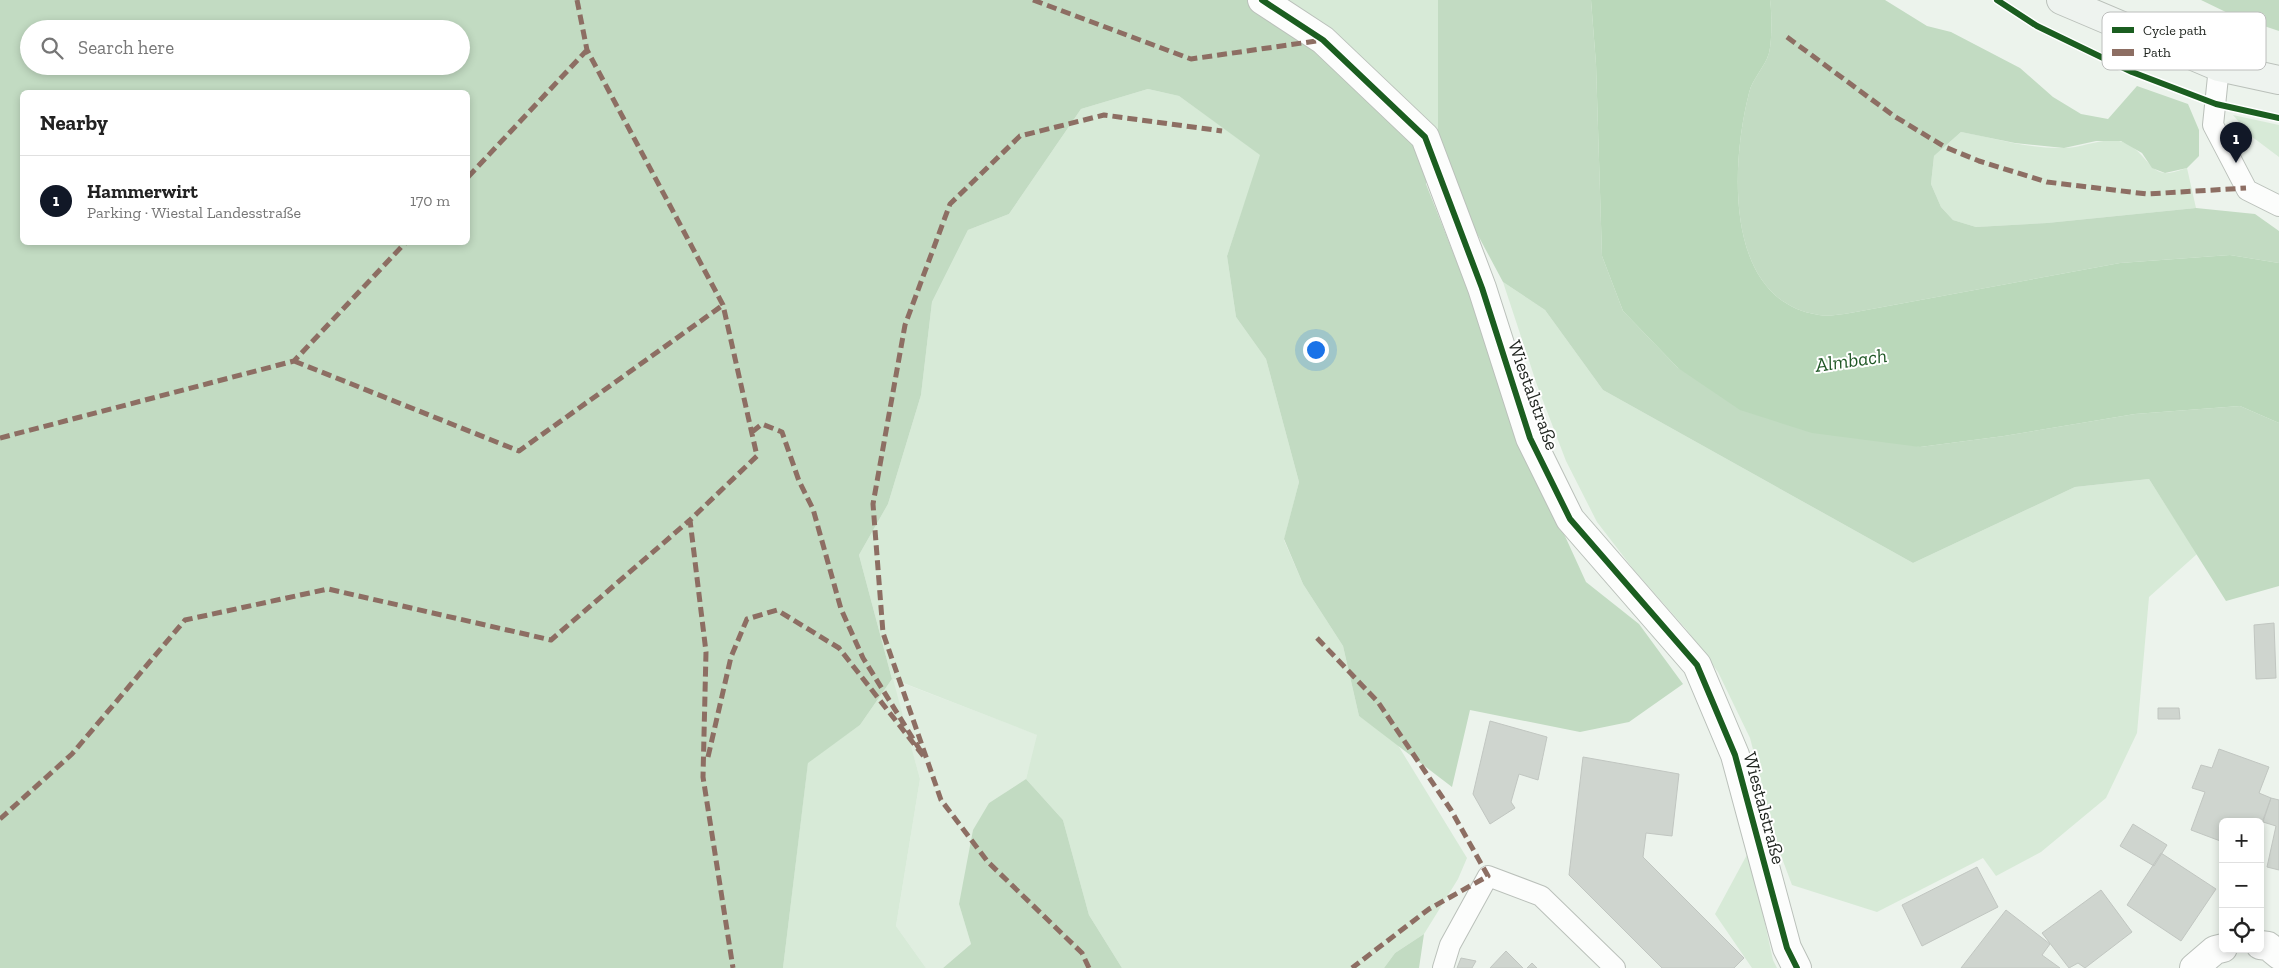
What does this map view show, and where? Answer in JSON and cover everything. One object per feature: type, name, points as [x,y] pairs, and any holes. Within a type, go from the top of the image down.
[{"type":"main road","points":[[2061,0],[2102,17]]},
{"type":"main road","points":[[2233,70],[2279,80]]},
{"type":"street","name":"Wiestalstraße","points":[[1262,0],[1323,40],[1425,136],[1482,288],[1530,438],[1570,518],[1698,665],[1735,755],[1787,948],[1797,968]]},
{"type":"street","points":[[2264,946],[2268,946],[2279,955]]},
{"type":"street","points":[[2194,968],[2215,950],[2219,949]]},
{"type":"lane","points":[[2219,70],[2214,125],[2247,190],[2279,206]]},
{"type":"lane","points":[[1443,968],[1450,945],[1488,876],[1541,896],[1615,968]]},
{"type":"shaded area","points":[[0,0],[1262,0],[1425,136],[1438,131],[1438,0],[1591,0],[1596,64],[1602,256],[1623,311],[1678,368],[1920,447],[2004,436],[2135,414],[2240,406],[2279,423],[2279,586],[2226,601],[2149,479],[2075,487],[1913,563],[1603,390],[1545,310],[1503,282],[1426,138],[1426,184],[1491,349],[1510,416],[1586,582],[1639,624],[1683,684],[1629,722],[1580,732],[1470,710],[1452,787],[1359,716],[1343,646],[1303,584],[1284,539],[1299,482],[1266,359],[1236,317],[1227,256],[1260,155],[1179,96],[1148,89],[1081,109],[1009,214],[968,230],[932,302],[921,395],[888,504],[859,555],[892,679],[860,725],[808,763],[783,968],[0,968]]},
{"type":"shaded area","points":[[1262,0],[1438,0],[1438,131],[1425,137]]},
{"type":"shaded area","points":[[1770,0],[1885,0],[1927,26],[1951,32],[2020,68],[2053,97],[2081,114],[2108,119],[2137,86],[2188,104],[2199,130],[2199,156],[2187,168],[2165,173],[2152,168],[2142,153],[2121,141],[2096,141],[2064,148],[2015,143],[1961,132],[1934,156],[1931,184],[1941,207],[1953,220],[1976,227],[2047,223],[2196,208],[2255,214],[2279,231],[2279,263],[2230,255],[2120,263],[1835,315],[1819,315],[1788,304],[1765,284],[1750,257],[1741,225],[1738,190],[1739,155],[1749,93],[1767,58],[1770,48]]},
{"type":"shaded area","points":[[2201,0],[2279,0],[2279,31],[2266,27],[2266,12],[2226,12]]},
{"type":"shaded area","points":[[1148,89],[1179,96],[1261,155],[1227,256],[1236,317],[1266,359],[1299,482],[1284,540],[1303,584],[1343,646],[1359,716],[1396,742],[1467,858],[1458,879],[1424,934],[1395,953],[1384,968],[1122,968],[1089,915],[1063,820],[1026,779],[1037,735],[893,679],[920,779],[896,926],[926,968],[783,968],[808,762],[860,725],[892,679],[859,555],[888,504],[921,395],[932,302],[968,230],[1009,214],[1081,109]]},
{"type":"shaded area","points":[[2233,115],[2279,125],[2279,157],[2251,136]]},
{"type":"shaded area","points":[[1961,132],[2024,145],[2050,148],[2070,148],[2112,140],[2127,143],[2158,171],[2170,173],[2187,168],[2196,208],[2047,223],[1976,227],[1953,220],[1941,207],[1931,184],[1934,156]]},
{"type":"shaded area","points":[[1503,282],[1545,310],[1603,390],[1913,563],[2075,487],[2149,479],[2197,554],[2149,597],[2137,733],[2106,798],[2041,852],[1996,876],[1983,858],[1877,912],[1792,885],[1780,853],[1750,738],[1718,672],[1686,629],[1634,570],[1597,522],[1566,461],[1537,385]]},
{"type":"shaded area","points":[[892,679],[1038,735],[1026,779],[989,803],[959,904],[971,944],[943,968],[926,968],[896,926],[920,779]]},
{"type":"shaded area","points":[[1026,779],[1063,820],[1089,915],[1122,968],[943,968],[971,944],[959,904],[973,830],[989,803]]},
{"type":"shaded area","points":[[1749,851],[1773,960],[1777,968],[1752,968],[1715,914]]},
{"type":"shaded area","points":[[1424,934],[1419,968],[1384,968],[1395,953]]},
{"type":"water","name":"Almbach","points":[[1591,0],[1770,0],[1770,48],[1767,58],[1749,93],[1739,155],[1738,190],[1741,225],[1750,257],[1765,284],[1788,304],[1819,315],[1835,315],[2120,263],[2230,255],[2279,263],[2279,423],[2240,406],[2135,414],[2004,436],[1920,447],[1812,433],[1740,410],[1678,368],[1623,311],[1602,256],[1596,64]]},
{"type":"building","points":[[2274,623],[2276,678],[2256,679],[2254,625]]},
{"type":"building","points":[[2158,708],[2179,708],[2180,719],[2158,719]]},
{"type":"building","points":[[1490,721],[1547,737],[1538,780],[1519,774],[1511,802],[1515,808],[1490,824],[1473,794]]},
{"type":"building","points":[[2219,749],[2269,767],[2259,793],[2271,798],[2264,818],[2219,818],[2219,840],[2191,830],[2205,792],[2192,788],[2201,765],[2212,768]]},
{"type":"building","points":[[1583,757],[1679,774],[1672,836],[1646,833],[1643,857],[1744,958],[1734,968],[1662,968],[1569,875]]},
{"type":"building","points":[[2271,798],[2279,800],[2279,870],[2267,867],[2276,826],[2264,822]]},
{"type":"building","points":[[2133,824],[2167,845],[2154,866],[2120,846]]},
{"type":"building","points":[[2161,853],[2216,889],[2181,941],[2127,905]]},
{"type":"building","points":[[1977,867],[1998,907],[1922,946],[1902,905]]},
{"type":"building","points":[[2101,890],[2132,932],[2085,968],[2078,963],[2069,968],[2042,933]]},
{"type":"building","points":[[2006,910],[2050,944],[2042,955],[2060,968],[1961,968]]},
{"type":"building","points":[[1506,951],[1523,968],[1490,968]]},
{"type":"building","points":[[1461,958],[1476,961],[1472,968],[1457,968]]},
{"type":"building","points":[[1532,963],[1537,968],[1527,968]]},
{"type":"marked path","points":[[577,0],[587,50],[723,305],[757,456],[690,520],[706,652],[703,777],[733,968]]},
{"type":"marked path","points":[[1033,0],[1191,59],[1323,40]]},
{"type":"marked path","points":[[1787,37],[1894,116],[1945,147],[1979,161],[2047,182],[2147,194],[2246,188]]},
{"type":"marked path","points":[[470,175],[587,50]]},
{"type":"marked path","points":[[1089,968],[1082,953],[988,862],[941,800],[883,633],[873,504],[905,325],[950,204],[1020,136],[1104,115],[1222,131]]},
{"type":"marked path","points":[[0,438],[294,361],[403,245]]},
{"type":"marked path","points":[[294,361],[519,451],[723,305]]},
{"type":"marked path","points":[[752,432],[762,424],[782,432],[799,481],[813,509],[841,609],[863,658],[920,750]]},
{"type":"marked path","points":[[0,819],[72,754],[185,620],[328,589],[551,640],[690,520]]},
{"type":"marked path","points":[[708,757],[731,657],[747,619],[777,610],[839,648],[925,758]]},
{"type":"marked path","points":[[1317,638],[1378,702],[1451,810],[1488,876],[1429,909],[1352,968]]},
{"type":"cycle path","points":[[1262,0],[1323,40],[1425,137],[1482,288],[1530,438],[1570,519],[1697,665],[1735,755],[1787,948],[1797,968]]},
{"type":"cycle path","points":[[1997,0],[2037,26],[2102,57]]},
{"type":"cycle path","points":[[2128,70],[2216,104],[2279,118]]},
{"type":"place","name":"Hammerwirt","points":[[2236,163]]}]
